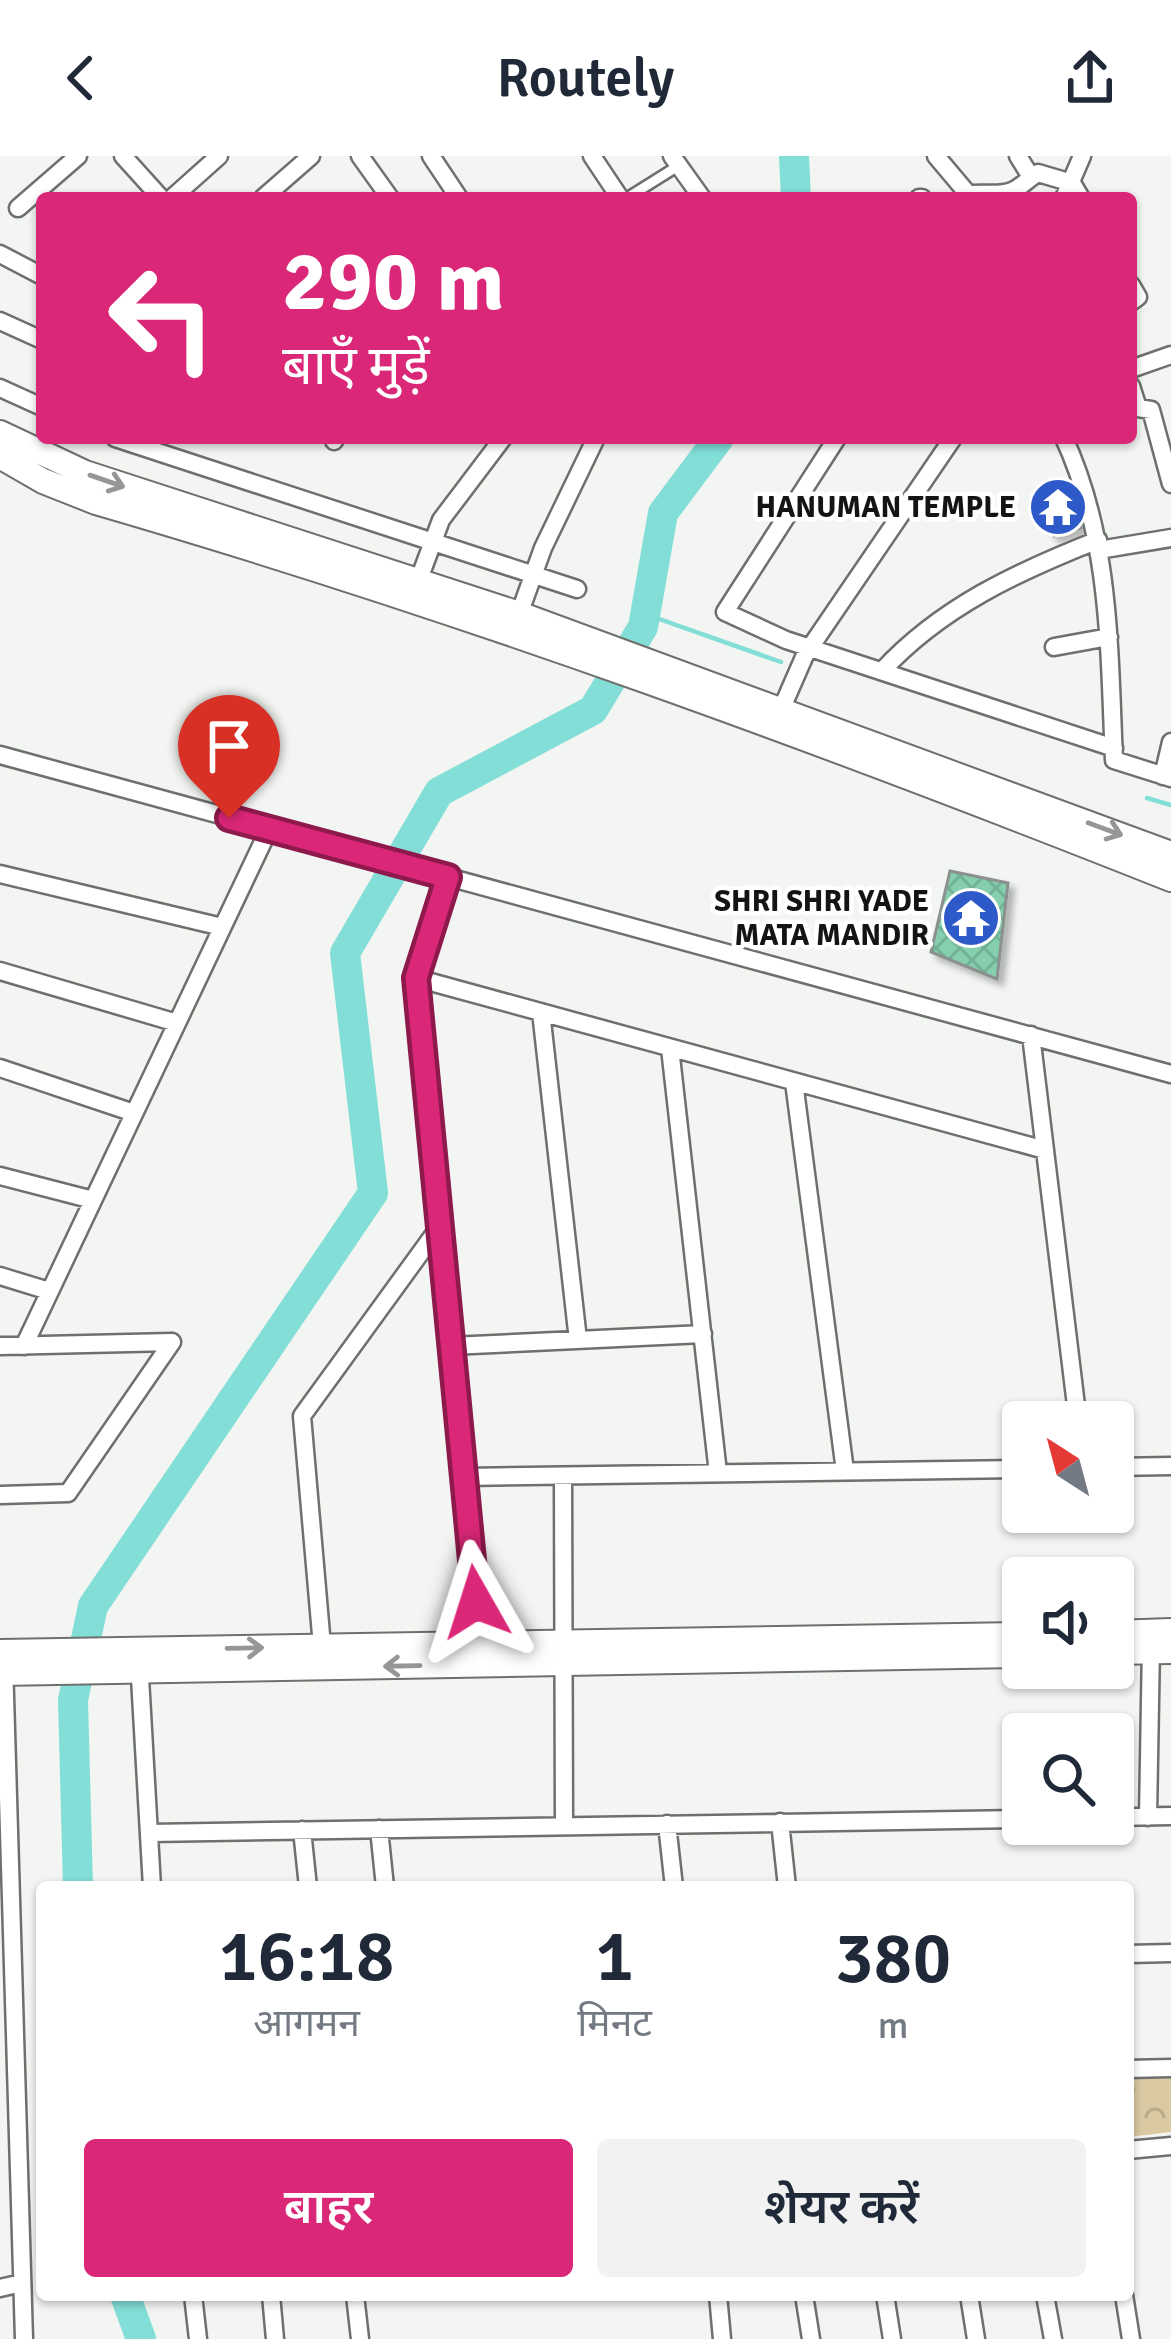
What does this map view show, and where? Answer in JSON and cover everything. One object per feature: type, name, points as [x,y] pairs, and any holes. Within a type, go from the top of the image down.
[{"type":"street","points":[[36,192],[78,156]]},
{"type":"street","points":[[123,156],[156,192]]},
{"type":"street","points":[[179,192],[219,156]]},
{"type":"street","points":[[270,192],[311,156]]},
{"type":"street","points":[[359,156],[386,192]]},
{"type":"street","points":[[431,156],[455,192]]},
{"type":"street","points":[[592,156],[616,192]]},
{"type":"street","points":[[937,156],[961,192]]},
{"type":"street","points":[[1018,156],[1031,177]]},
{"type":"street","points":[[1053,156],[1069,189]]},
{"type":"street","points":[[1069,189],[1082,156]]},
{"type":"street","points":[[675,161],[698,192]]},
{"type":"street","points":[[999,192],[1017,190],[1038,173],[1069,189]]},
{"type":"street","points":[[18,208],[36,192]]},
{"type":"street","points":[[0,254],[36,273]]},
{"type":"street","points":[[0,321],[36,337]]},
{"type":"street","points":[[1137,367],[1171,356]]},
{"type":"street","points":[[0,388],[36,404]]},
{"type":"street","points":[[1137,405],[1151,410],[1171,484]]},
{"type":"street","points":[[0,433],[85,473],[418,582],[1171,878]]},
{"type":"street","points":[[133,444],[577,589]]},
{"type":"street","points":[[418,582],[441,520],[492,444]]},
{"type":"street","points":[[516,624],[533,575],[593,444]]},
{"type":"street","points":[[833,444],[725,612],[811,648],[1114,748]]},
{"type":"street","points":[[781,710],[811,648],[948,444]]},
{"type":"street","points":[[1067,444],[1098,545],[1114,760],[1167,777],[1171,742]]},
{"type":"street","points":[[0,456],[43,481],[96,502],[516,624]]},
{"type":"street","points":[[882,671],[914,637],[982,591],[1098,545],[1171,538]]},
{"type":"street","points":[[1054,647],[1108,637]]},
{"type":"street","points":[[676,682],[781,710],[1171,854]]},
{"type":"street","points":[[0,755],[1171,1074]]},
{"type":"street","points":[[24,1346],[269,829]]},
{"type":"street","points":[[0,874],[222,927]]},
{"type":"street","points":[[443,875],[416,978],[480,1644]]},
{"type":"street","points":[[0,970],[177,1023]]},
{"type":"street","points":[[416,978],[1045,1150]]},
{"type":"street","points":[[541,1012],[578,1340]]},
{"type":"street","points":[[1030,1035],[1075,1401]]},
{"type":"street","points":[[670,1048],[718,1473]]},
{"type":"street","points":[[0,1068],[134,1113]]},
{"type":"street","points":[[794,1082],[845,1471]]},
{"type":"street","points":[[0,1176],[93,1200]]},
{"type":"street","points":[[322,1646],[302,1416],[440,1226]]},
{"type":"street","points":[[0,1276],[49,1292]]},
{"type":"street","points":[[452,1346],[703,1334]]},
{"type":"street","points":[[0,1346],[172,1342],[68,1493],[0,1495]]},
{"type":"street","points":[[1134,1467],[1171,1466]]},
{"type":"street","points":[[464,1477],[1002,1469]]},
{"type":"street","points":[[563,1475],[564,1826]]},
{"type":"street","points":[[134,1660],[322,1646],[480,1644],[564,1653],[1002,1636]]},
{"type":"street","points":[[1148,1816],[1161,1641]]},
{"type":"street","points":[[24,2339],[4,1843],[7,1662],[564,1653],[1002,1655]]},
{"type":"street","points":[[134,1660],[152,1881]]},
{"type":"street","points":[[1134,1816],[1171,1816]]},
{"type":"street","points":[[150,1833],[1002,1819]]},
{"type":"street","points":[[780,1822],[786,1881]]},
{"type":"street","points":[[667,1824],[673,1881]]},
{"type":"street","points":[[379,1829],[384,1881]]},
{"type":"street","points":[[302,1830],[307,1881]]},
{"type":"street","points":[[1134,1954],[1171,1953]]},
{"type":"street","points":[[1134,2069],[1171,2068]]},
{"type":"street","points":[[1134,2149],[1171,2146]]},
{"type":"street","points":[[0,2288],[22,2283]]},
{"type":"street","points":[[194,2301],[198,2339]]},
{"type":"street","points":[[272,2301],[275,2339]]},
{"type":"street","points":[[356,2301],[359,2339]]},
{"type":"street","points":[[719,2301],[722,2339]]},
{"type":"street","points":[[805,2301],[811,2339]]},
{"type":"street","points":[[886,2301],[892,2339]]},
{"type":"street","points":[[970,2301],[976,2339]]},
{"type":"street","points":[[1046,2301],[1053,2339]]},
{"type":"street","points":[[1125,2301],[1131,2339]]},
{"type":"lane","points":[[627,192],[675,161]]},
{"type":"green space","points":[[1171,2078],[1171,2132],[1134,2136],[1134,2079]]},
{"type":"building","name":"HANUMAN TEMPLE","points":[[1071,486],[1081,528],[1054,536],[1042,519],[1038,495]]},
{"type":"building","name":"SHRI SHRI YADE MATA MANDIR","points":[[950,871],[1008,883],[997,979],[931,952]]},
{"type":"waterway","points":[[794,156],[796,192]]},
{"type":"waterway","points":[[78,1881],[73,1700],[93,1606],[373,1193],[345,953],[439,792],[593,710],[643,627],[663,513],[715,444]]},
{"type":"waterway","points":[[645,614],[781,662]]},
{"type":"waterway","points":[[1147,798],[1171,805]]},
{"type":"waterway","points":[[127,2301],[141,2339]]},
{"type":"place","name":"HANUMAN TEMPLE","points":[[1058,507]]},
{"type":"place","name":"SHRI SHRI YADE MATA MANDIR","points":[[971,918]]},
{"type":"route","points":[[229,818],[448,877],[416,978],[476,1602]]}]
